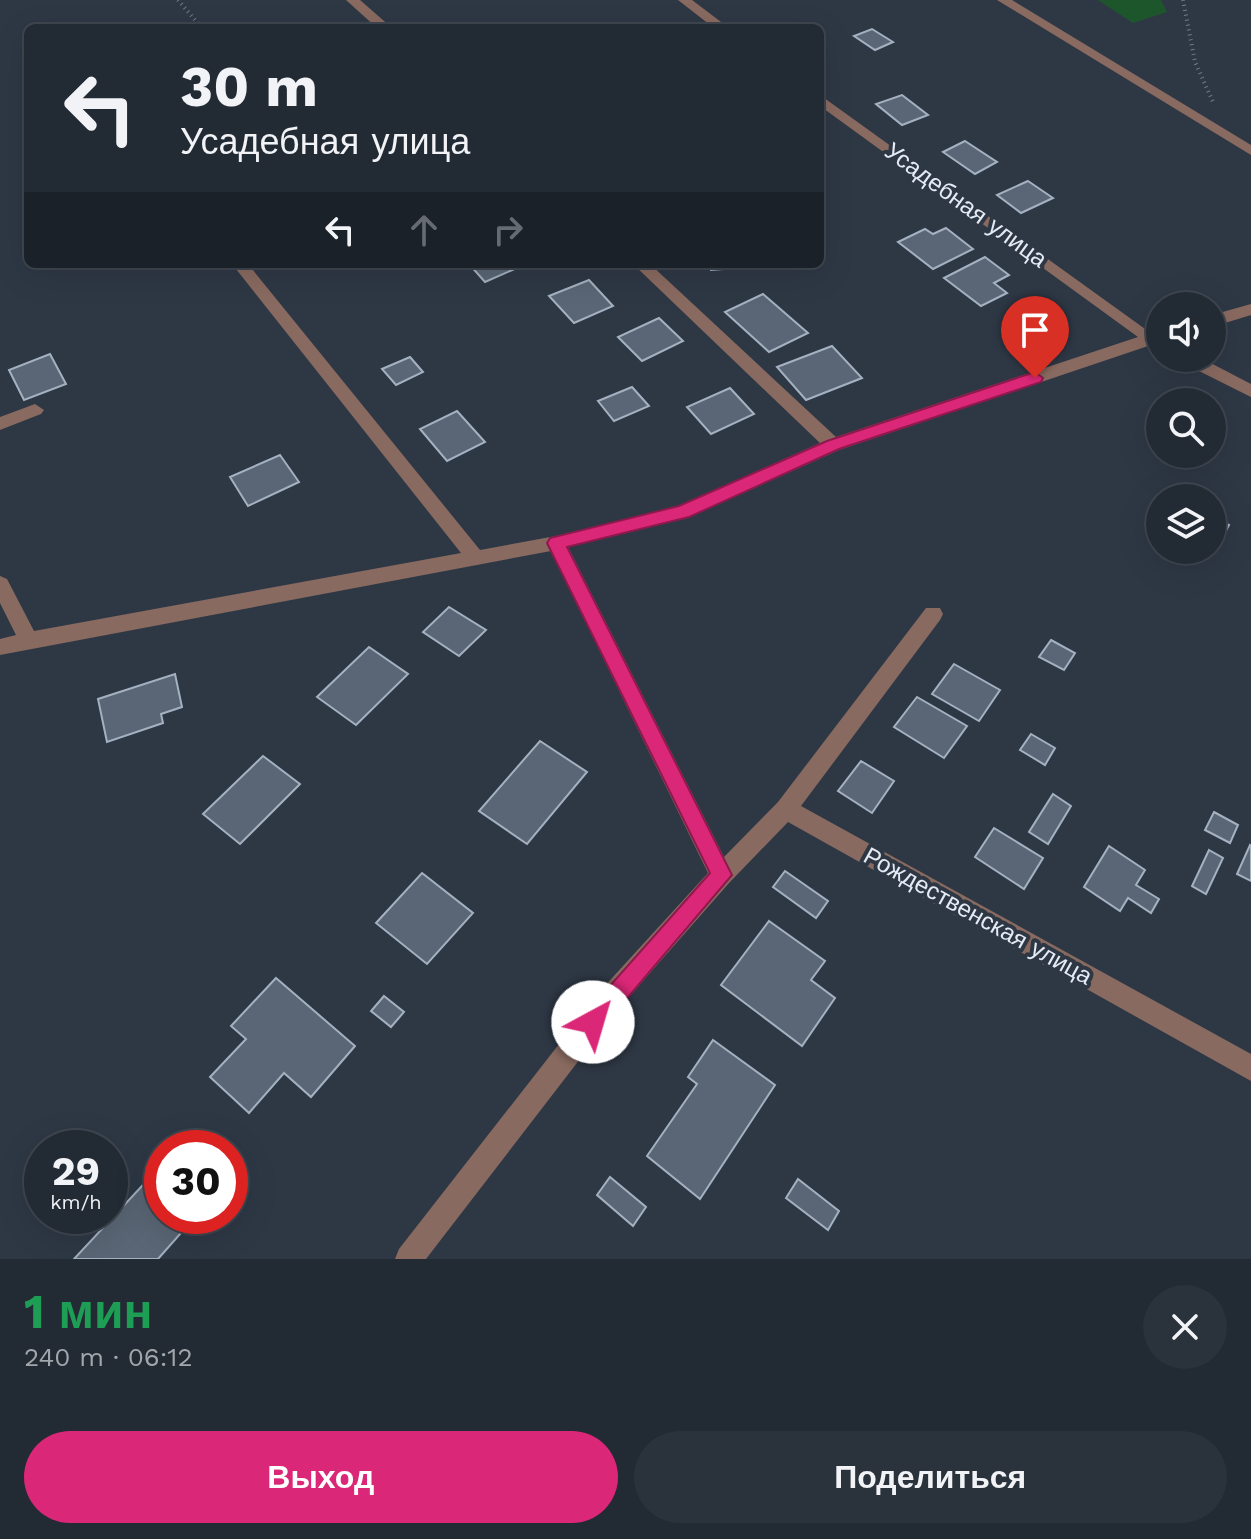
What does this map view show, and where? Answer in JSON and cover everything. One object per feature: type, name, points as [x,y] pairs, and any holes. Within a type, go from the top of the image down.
[{"type":"street","points":[[352,0],[380,24]]},
{"type":"street","points":[[684,0],[717,24]]},
{"type":"street","points":[[1003,0],[1251,151]]},
{"type":"street","name":"Усадебная улица","points":[[824,102],[1146,332]]},
{"type":"street","points":[[243,268],[474,556]]},
{"type":"street","points":[[645,268],[833,445]]},
{"type":"street","points":[[1226,317],[1251,309]]},
{"type":"street","name":"Усадебная улица","points":[[0,647],[556,543],[683,512],[833,445],[1146,344]]},
{"type":"street","points":[[1214,372],[1251,391]]},
{"type":"street","points":[[0,424],[35,410]]},
{"type":"street","points":[[556,543],[721,875]]},
{"type":"street","points":[[0,584],[29,640]]},
{"type":"street","points":[[409,1259],[611,998],[721,875],[786,809],[933,614]]},
{"type":"street","name":"Рождественская улица","points":[[786,809],[1251,1068]]},
{"type":"path","points":[[178,0],[199,24]]},
{"type":"path","points":[[1183,0],[1195,62],[1230,138]]},
{"type":"green space","points":[[1098,0],[1161,0],[1167,12],[1133,23]]},
{"type":"building","points":[[872,29],[893,42],[875,50],[854,36]]},
{"type":"building","points":[[902,95],[928,115],[902,125],[876,104]]},
{"type":"building","points":[[965,141],[997,162],[975,174],[943,152]]},
{"type":"building","points":[[1028,181],[1053,198],[1021,213],[997,195]]},
{"type":"building","points":[[946,228],[973,249],[933,269],[898,242],[925,229],[933,234]]},
{"type":"building","points":[[985,257],[1009,275],[994,283],[1007,293],[981,306],[944,278]]},
{"type":"building","points":[[473,268],[517,268],[485,282]]},
{"type":"building","points":[[589,280],[613,306],[574,323],[549,296]]},
{"type":"building","points":[[763,294],[808,333],[769,352],[725,312]]},
{"type":"building","points":[[659,318],[683,341],[642,361],[618,337]]},
{"type":"building","points":[[832,346],[862,378],[806,400],[777,367]]},
{"type":"building","points":[[50,354],[66,384],[24,400],[9,370]]},
{"type":"building","points":[[410,357],[423,372],[396,385],[382,369]]},
{"type":"building","points":[[632,387],[649,406],[614,421],[598,401]]},
{"type":"building","points":[[730,388],[754,414],[711,434],[687,407]]},
{"type":"building","points":[[457,411],[485,442],[447,461],[420,429]]},
{"type":"building","points":[[280,455],[299,482],[248,506],[230,477]]},
{"type":"building","points":[[449,607],[486,630],[459,656],[423,632]]},
{"type":"building","points":[[1051,640],[1075,653],[1064,670],[1039,657]]},
{"type":"building","points":[[369,647],[408,674],[356,725],[317,697]]},
{"type":"building","points":[[954,664],[1000,690],[979,721],[932,694]]},
{"type":"building","points":[[175,674],[182,707],[161,714],[163,723],[107,742],[98,699]]},
{"type":"building","points":[[917,697],[967,726],[944,758],[894,727]]},
{"type":"building","points":[[1031,734],[1055,748],[1045,765],[1020,750]]},
{"type":"building","points":[[540,741],[587,772],[527,844],[479,811]]},
{"type":"building","points":[[263,756],[300,784],[240,844],[203,814]]},
{"type":"building","points":[[861,761],[894,781],[872,813],[838,791]]},
{"type":"building","points":[[1053,794],[1071,806],[1048,844],[1029,832]]},
{"type":"building","points":[[1214,812],[1238,825],[1230,843],[1205,830]]},
{"type":"building","points":[[994,828],[1043,858],[1024,889],[975,857]]},
{"type":"building","points":[[1109,846],[1145,870],[1136,885],[1159,899],[1151,913],[1128,898],[1120,911],[1084,887]]},
{"type":"building","points":[[1251,846],[1251,881],[1237,874]]},
{"type":"building","points":[[1209,850],[1223,858],[1206,894],[1192,886]]},
{"type":"building","points":[[785,871],[828,901],[816,918],[773,887]]},
{"type":"building","points":[[422,873],[473,913],[427,964],[376,923]]},
{"type":"building","points":[[769,921],[825,961],[811,980],[835,998],[802,1046],[721,985]]},
{"type":"building","points":[[276,978],[355,1046],[311,1097],[284,1073],[249,1113],[210,1077],[246,1039],[231,1026]]},
{"type":"building","points":[[384,996],[404,1012],[391,1027],[371,1011]]},
{"type":"building","points":[[713,1040],[775,1085],[700,1199],[647,1156],[697,1084],[688,1077]]},
{"type":"building","points":[[610,1177],[646,1207],[633,1226],[597,1195]]},
{"type":"building","points":[[798,1179],[839,1211],[828,1230],[786,1198]]},
{"type":"building","points":[[144,1184],[144,1234],[180,1234],[158,1259],[74,1259],[97,1234],[128,1234],[128,1201]]},
{"type":"route","points":[[593,1022],[721,875],[556,543],[683,512],[833,445],[1035,378]]}]
